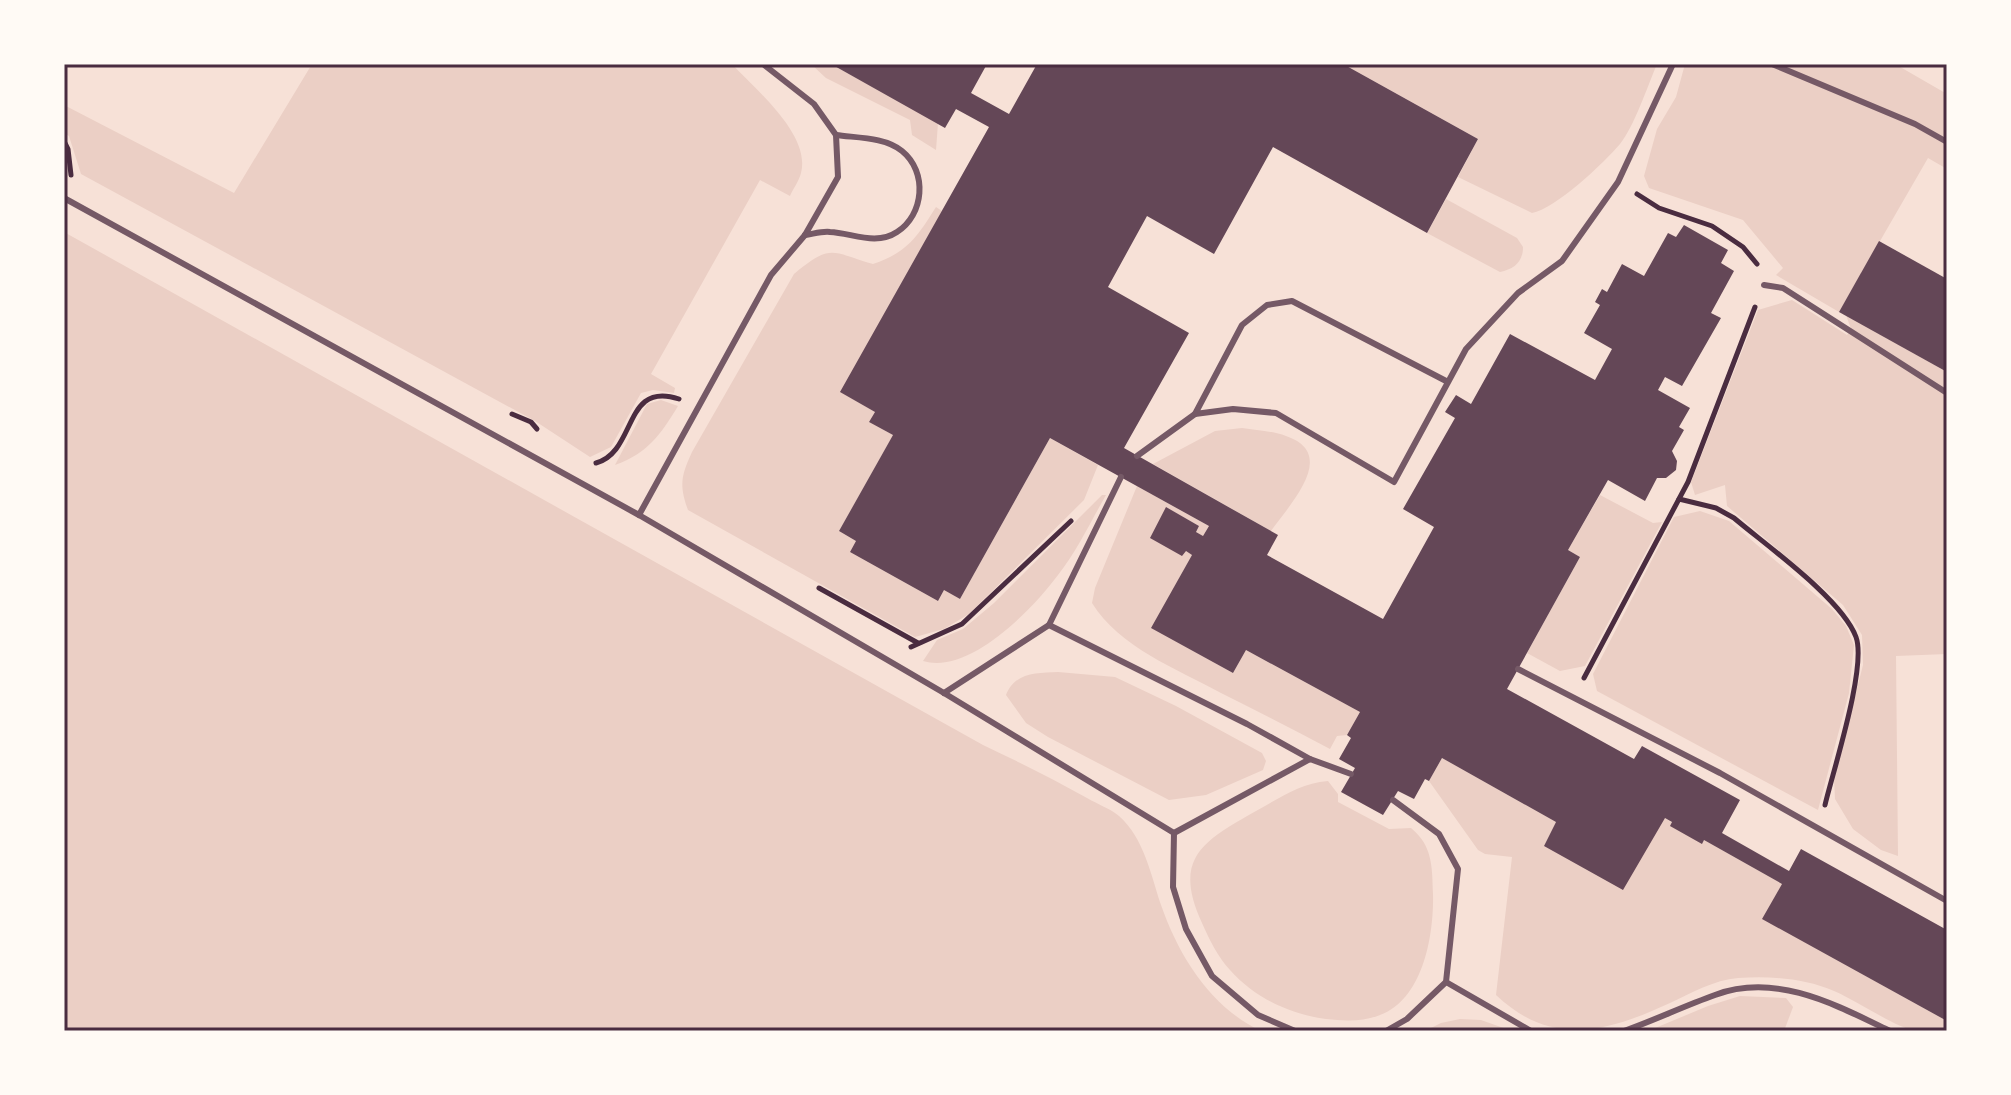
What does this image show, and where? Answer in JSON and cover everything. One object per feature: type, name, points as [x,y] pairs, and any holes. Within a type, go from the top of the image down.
[{"type":"lane","points":[[639,515],[771,275],[805,235],[838,177],[836,135],[814,104],[763,64]]},
{"type":"lane","points":[[1195,414],[1233,409],[1276,413],[1394,482],[1466,349],[1518,293],[1562,261],[1618,182],[1673,64]]},
{"type":"lane","points":[[1772,64],[1915,124],[1947,142]]},
{"type":"lane","points":[[805,235],[828,231],[873,239],[896,233],[913,216],[921,194],[917,170],[903,151],[881,141],[836,135]]},
{"type":"lane","points":[[64,198],[639,515],[944,693],[1174,833]]},
{"type":"lane","points":[[1764,285],[1783,288],[1947,393]]},
{"type":"lane","points":[[1137,456],[1195,414],[1242,325],[1267,305],[1292,301],[1448,382]]},
{"type":"lane","points":[[944,693],[1049,625],[1121,477]]},
{"type":"lane","points":[[1049,625],[1310,759],[1351,774]]},
{"type":"lane","points":[[1518,669],[1819,829],[1947,901]]},
{"type":"lane","points":[[1174,833],[1310,759]]},
{"type":"lane","points":[[1386,1031],[1407,1019],[1446,982],[1458,869],[1439,834],[1393,800]]},
{"type":"lane","points":[[1174,833],[1173,887],[1186,929],[1212,976],[1258,1015],[1295,1031]]},
{"type":"lane","points":[[1446,982],[1531,1031]]},
{"type":"lane","points":[[1624,1031],[1718,993],[1770,986],[1825,1000],[1890,1031]]},
{"type":"path","points":[[64,141],[68,149],[70,173],[75,181]]},
{"type":"path","points":[[1574,697],[1679,499],[1764,285],[1760,267],[1743,247],[1712,226],[1659,208],[1618,182]]},
{"type":"path","points":[[588,462],[599,463],[616,452],[646,399],[655,395],[669,396],[697,408]]},
{"type":"path","points":[[510,413],[531,422],[539,431]]},
{"type":"path","points":[[1679,499],[1716,508],[1734,518],[1843,613],[1857,640],[1854,684],[1819,829]]},
{"type":"path","points":[[884,658],[962,624],[1079,512]]},
{"type":"shaded area","points":[[312,64],[732,64],[790,129],[802,158],[801,173],[790,196],[760,180],[651,374],[675,388],[674,393],[653,390],[641,393],[611,447],[590,457],[535,421],[81,174],[69,136],[64,133],[64,105],[234,193]]},
{"type":"shaded area","points":[[811,64],[831,64],[938,123],[936,150],[912,135],[910,120],[826,78]]},
{"type":"shaded area","points":[[1343,64],[1657,64],[1620,144],[1566,194],[1532,213],[1458,177],[1478,139]]},
{"type":"shaded area","points":[[1685,64],[1895,64],[1947,94],[1947,169],[1928,158],[1839,312],[1776,275],[1783,268],[1743,220],[1649,188],[1644,176],[1657,129],[1676,97]]},
{"type":"shaded area","points":[[1446,199],[1517,238],[1523,247],[1517,264],[1500,272],[1427,233]]},
{"type":"shaded area","points":[[936,207],[942,211],[841,392],[875,412],[869,422],[893,435],[839,531],[856,541],[850,552],[938,601],[944,590],[960,599],[1050,438],[1098,465],[1084,500],[969,614],[944,629],[915,637],[688,510],[682,481],[692,452],[794,274],[824,254],[839,254],[873,264],[885,259],[910,242]]},
{"type":"shaded area","points":[[64,232],[983,745],[1116,813],[1141,846],[1168,924],[1187,961],[1226,1008],[1261,1031],[64,1031]]},
{"type":"shaded area","points":[[1792,300],[1847,335],[1851,329],[1846,315],[1947,372],[1947,654],[1896,656],[1898,856],[1881,850],[1853,829],[1835,799],[1834,779],[1863,665],[1862,635],[1843,605],[1727,506],[1725,485],[1695,495],[1691,482],[1758,310]]},
{"type":"shaded area","points":[[661,400],[678,406],[666,425],[645,448],[615,465],[647,404]]},
{"type":"shaded area","points":[[1242,428],[1286,436],[1301,444],[1309,455],[1310,467],[1306,480],[1271,531],[1153,464],[1215,431]]},
{"type":"shaded area","points":[[1137,486],[1209,526],[1203,536],[1196,532],[1199,526],[1167,508],[1186,551],[1192,555],[1152,628],[1233,673],[1246,650],[1360,712],[1347,735],[1337,736],[1330,749],[1150,656],[1103,619],[1092,603],[1095,588]]},
{"type":"shaded area","points":[[1102,495],[1106,495],[1065,566],[1016,621],[979,649],[960,658],[941,663],[923,661],[937,640],[963,629],[994,603]]},
{"type":"shaded area","points":[[1600,495],[1653,523],[1662,522],[1585,666],[1560,671],[1527,653],[1580,557],[1568,550]]},
{"type":"shaded area","points":[[1700,511],[1729,521],[1832,609],[1846,626],[1854,645],[1849,693],[1818,810],[1597,691],[1593,674],[1674,517]]},
{"type":"shaded area","points":[[1058,672],[1115,677],[1176,706],[1262,753],[1266,761],[1263,770],[1206,795],[1169,800],[1026,723],[1006,695],[1010,687],[1028,675]]},
{"type":"shaded area","points":[[1442,758],[1556,822],[1544,846],[1665,818],[1702,843],[1704,840],[1782,884],[1763,919],[1947,1021],[1947,1031],[1908,1029],[1834,991],[1811,983],[1775,978],[1720,981],[1647,1013],[1602,1027],[1580,1030],[1538,1023],[1517,1012],[1496,995],[1512,857],[1485,854],[1478,850],[1429,781]]},
{"type":"shaded area","points":[[1328,781],[1338,794],[1338,802],[1389,829],[1411,828],[1424,842],[1431,866],[1431,927],[1416,980],[1395,1007],[1360,1020],[1326,1019],[1299,1013],[1250,989],[1230,970],[1214,948],[1194,901],[1190,882],[1198,854],[1221,832],[1290,792]]},
{"type":"shaded area","points":[[1740,996],[1786,998],[1793,1007],[1784,1031],[1648,1031],[1708,1006]]},
{"type":"shaded area","points":[[1460,1019],[1481,1020],[1512,1031],[1425,1031]]},
{"type":"building","points":[[831,64],[987,64],[971,93],[1009,114],[1037,64],[1343,64],[1478,139],[1427,233],[1273,147],[1214,254],[1147,216],[1108,287],[1189,333],[1124,448],[1278,535],[1267,555],[1383,619],[1434,527],[1403,509],[1455,418],[1445,412],[1456,395],[1471,404],[1510,334],[1595,380],[1612,349],[1584,333],[1600,305],[1595,302],[1602,289],[1607,292],[1622,264],[1644,276],[1668,233],[1676,237],[1684,225],[1728,250],[1721,263],[1734,271],[1711,313],[1721,318],[1682,386],[1665,377],[1658,390],[1690,408],[1679,427],[1684,430],[1672,451],[1677,461],[1676,470],[1666,478],[1657,478],[1645,501],[1608,480],[1568,550],[1580,557],[1507,689],[1634,759],[1642,746],[1740,800],[1722,833],[1789,871],[1801,849],[1947,930],[1947,1021],[1762,919],[1782,884],[1704,840],[1702,844],[1670,826],[1672,822],[1665,818],[1623,890],[1544,846],[1556,822],[1442,758],[1414,799],[1398,791],[1383,815],[1341,792],[1355,768],[1339,759],[1351,738],[1347,735],[1360,712],[1246,650],[1233,673],[1151,628],[1192,555],[1186,551],[1182,556],[1150,538],[1166,507],[1199,526],[1196,532],[1203,536],[1209,526],[1050,438],[960,599],[944,590],[938,601],[850,552],[856,541],[839,531],[893,435],[869,422],[875,412],[840,392],[989,127],[956,109],[945,128]]},
{"type":"building","points":[[1879,241],[1947,279],[1947,372],[1839,312]]}]
